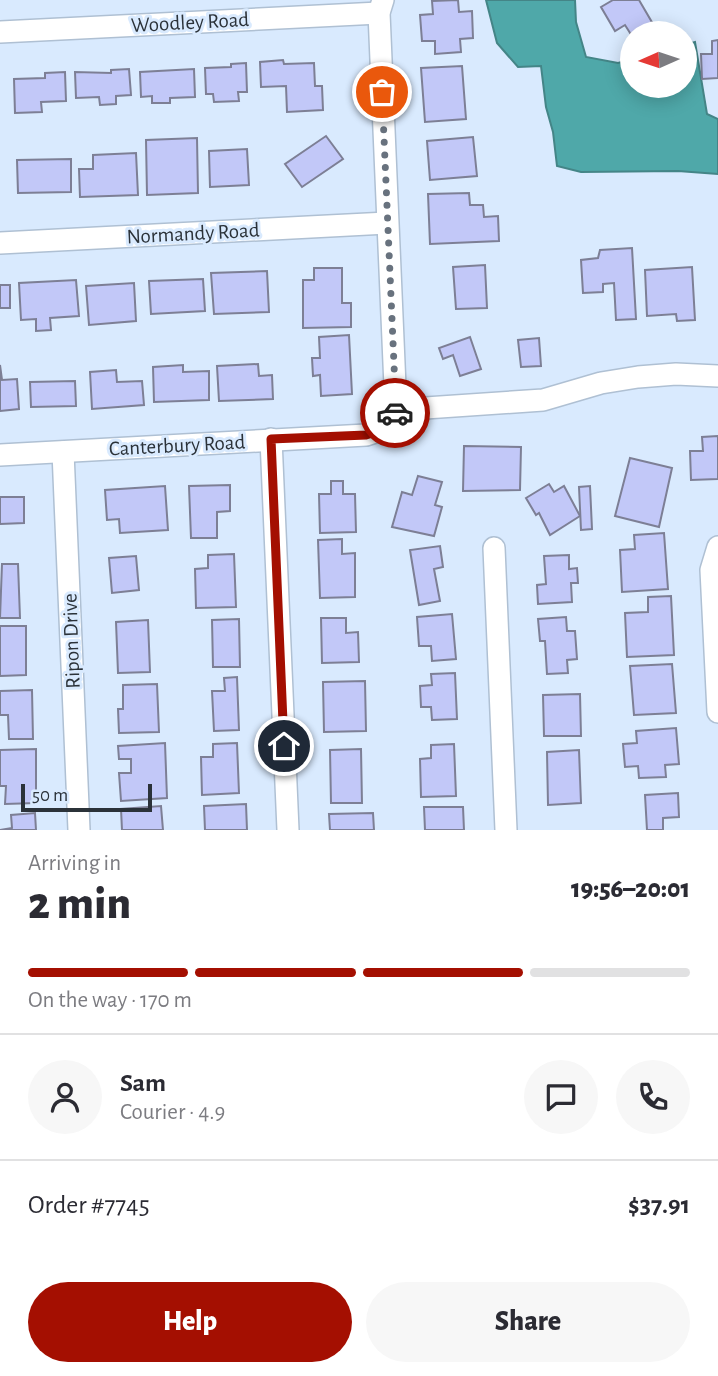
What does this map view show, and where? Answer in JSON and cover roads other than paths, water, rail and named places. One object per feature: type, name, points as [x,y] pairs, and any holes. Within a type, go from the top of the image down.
[{"type":"street","name":"Woodley Road","points":[[0,32],[381,6]]},
{"type":"street","points":[[381,6],[396,410],[529,402],[572,393],[601,383],[638,377],[677,374],[718,376]]},
{"type":"street","name":"Normandy Road","points":[[0,243],[387,223]]},
{"type":"street","name":"Canterbury Road","points":[[0,455],[366,435],[384,429],[396,410]]},
{"type":"street","points":[[271,439],[288,830]]},
{"type":"street","name":"Ripon Drive","points":[[63,452],[79,830]]},
{"type":"street","points":[[718,547],[711,570],[718,712]]},
{"type":"street","points":[[494,548],[506,830]]}]
